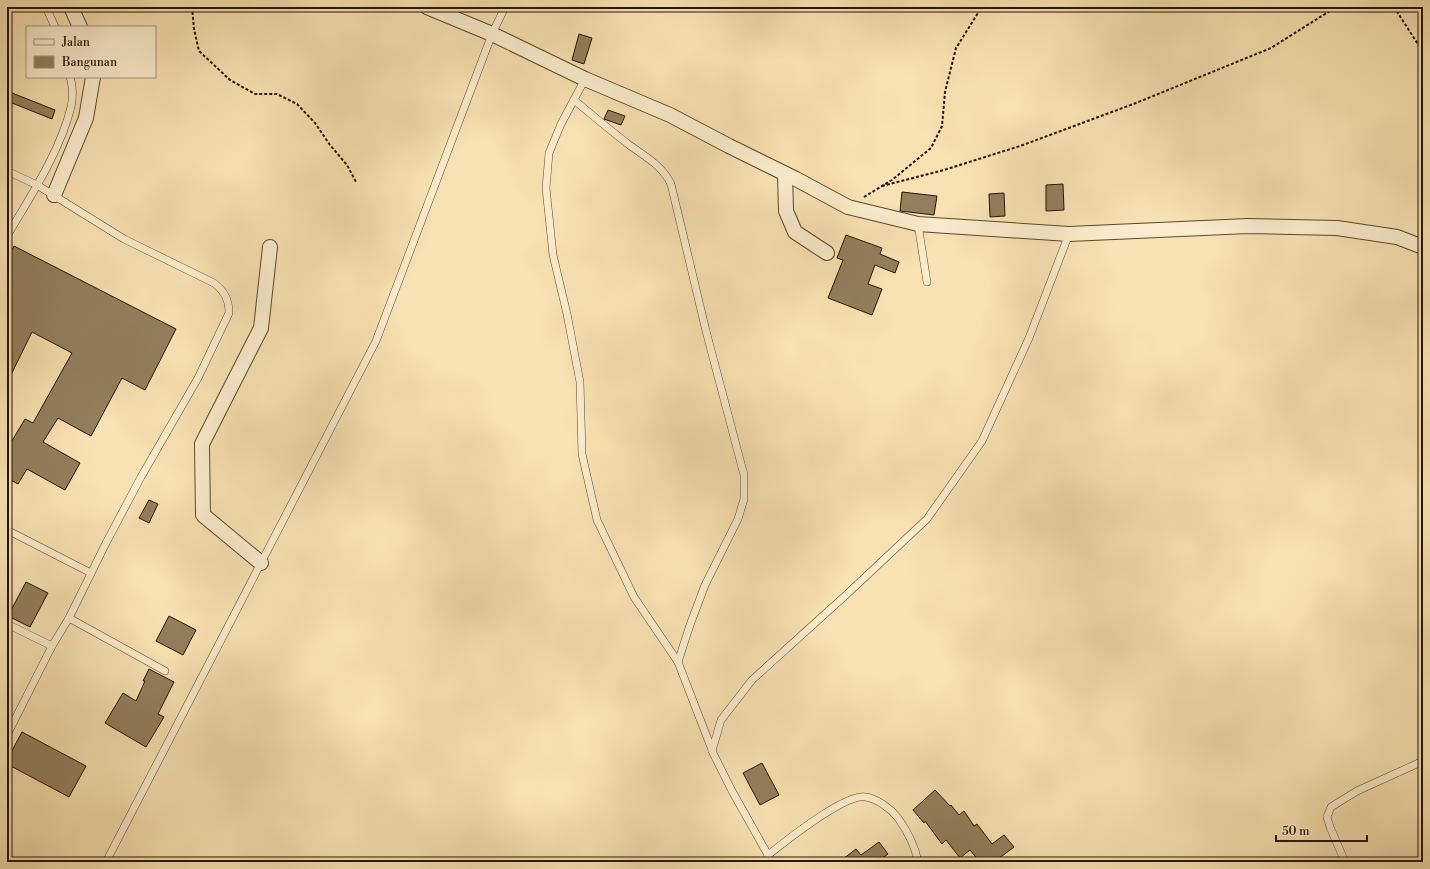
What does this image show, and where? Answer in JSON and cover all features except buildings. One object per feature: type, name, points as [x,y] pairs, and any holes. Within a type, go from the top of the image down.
[{"type":"street","points":[[71,7],[80,26]]},
{"type":"street","points":[[427,7],[492,34],[585,79],[670,115],[848,207],[918,224],[1069,234],[1248,226],[1337,228],[1397,237],[1423,247]]},
{"type":"street","points":[[54,195],[86,118],[94,78]]},
{"type":"street","points":[[785,174],[786,210],[795,232],[827,253]]},
{"type":"street","points":[[260,563],[203,515],[202,444],[261,328],[270,247]]},
{"type":"lane","points":[[46,7],[55,26]]},
{"type":"lane","points":[[106,862],[376,340],[492,34],[505,7]]},
{"type":"lane","points":[[7,236],[37,185],[61,138],[72,106],[72,82],[70,78]]},
{"type":"lane","points":[[585,79],[560,124],[549,153],[546,188],[553,255],[567,314],[580,382],[582,454],[597,520],[634,597],[678,662],[712,751],[768,858],[797,832],[853,798],[865,796],[879,801],[894,813],[914,844],[918,862]]},
{"type":"lane","points":[[574,100],[624,141],[654,162],[671,184],[706,331],[744,475],[744,499],[738,519],[705,585],[678,662]]},
{"type":"lane","points":[[7,171],[37,185],[124,239],[214,283],[223,292],[229,304],[229,312],[198,378],[142,477],[69,618],[52,646],[7,735]]},
{"type":"lane","points":[[918,224],[927,282]]},
{"type":"lane","points":[[712,751],[721,720],[752,680],[927,519],[982,442],[1029,338],[1069,234]]},
{"type":"lane","points":[[7,530],[91,573]]},
{"type":"lane","points":[[69,618],[165,671]]},
{"type":"lane","points":[[7,624],[52,646]]},
{"type":"lane","points":[[1344,862],[1330,827],[1328,817],[1331,807],[1357,791],[1423,761]]},
{"type":"path","points":[[192,7],[194,29],[199,51],[230,80],[255,94],[277,94],[297,104],[315,123],[330,145],[347,165],[356,182]]},
{"type":"path","points":[[848,207],[892,180],[931,148],[942,126],[945,92],[956,48],[978,13],[980,7]]},
{"type":"path","points":[[882,186],[944,170],[1023,145],[1136,103],[1271,48],[1336,7]]},
{"type":"path","points":[[1394,7],[1423,52]]}]
